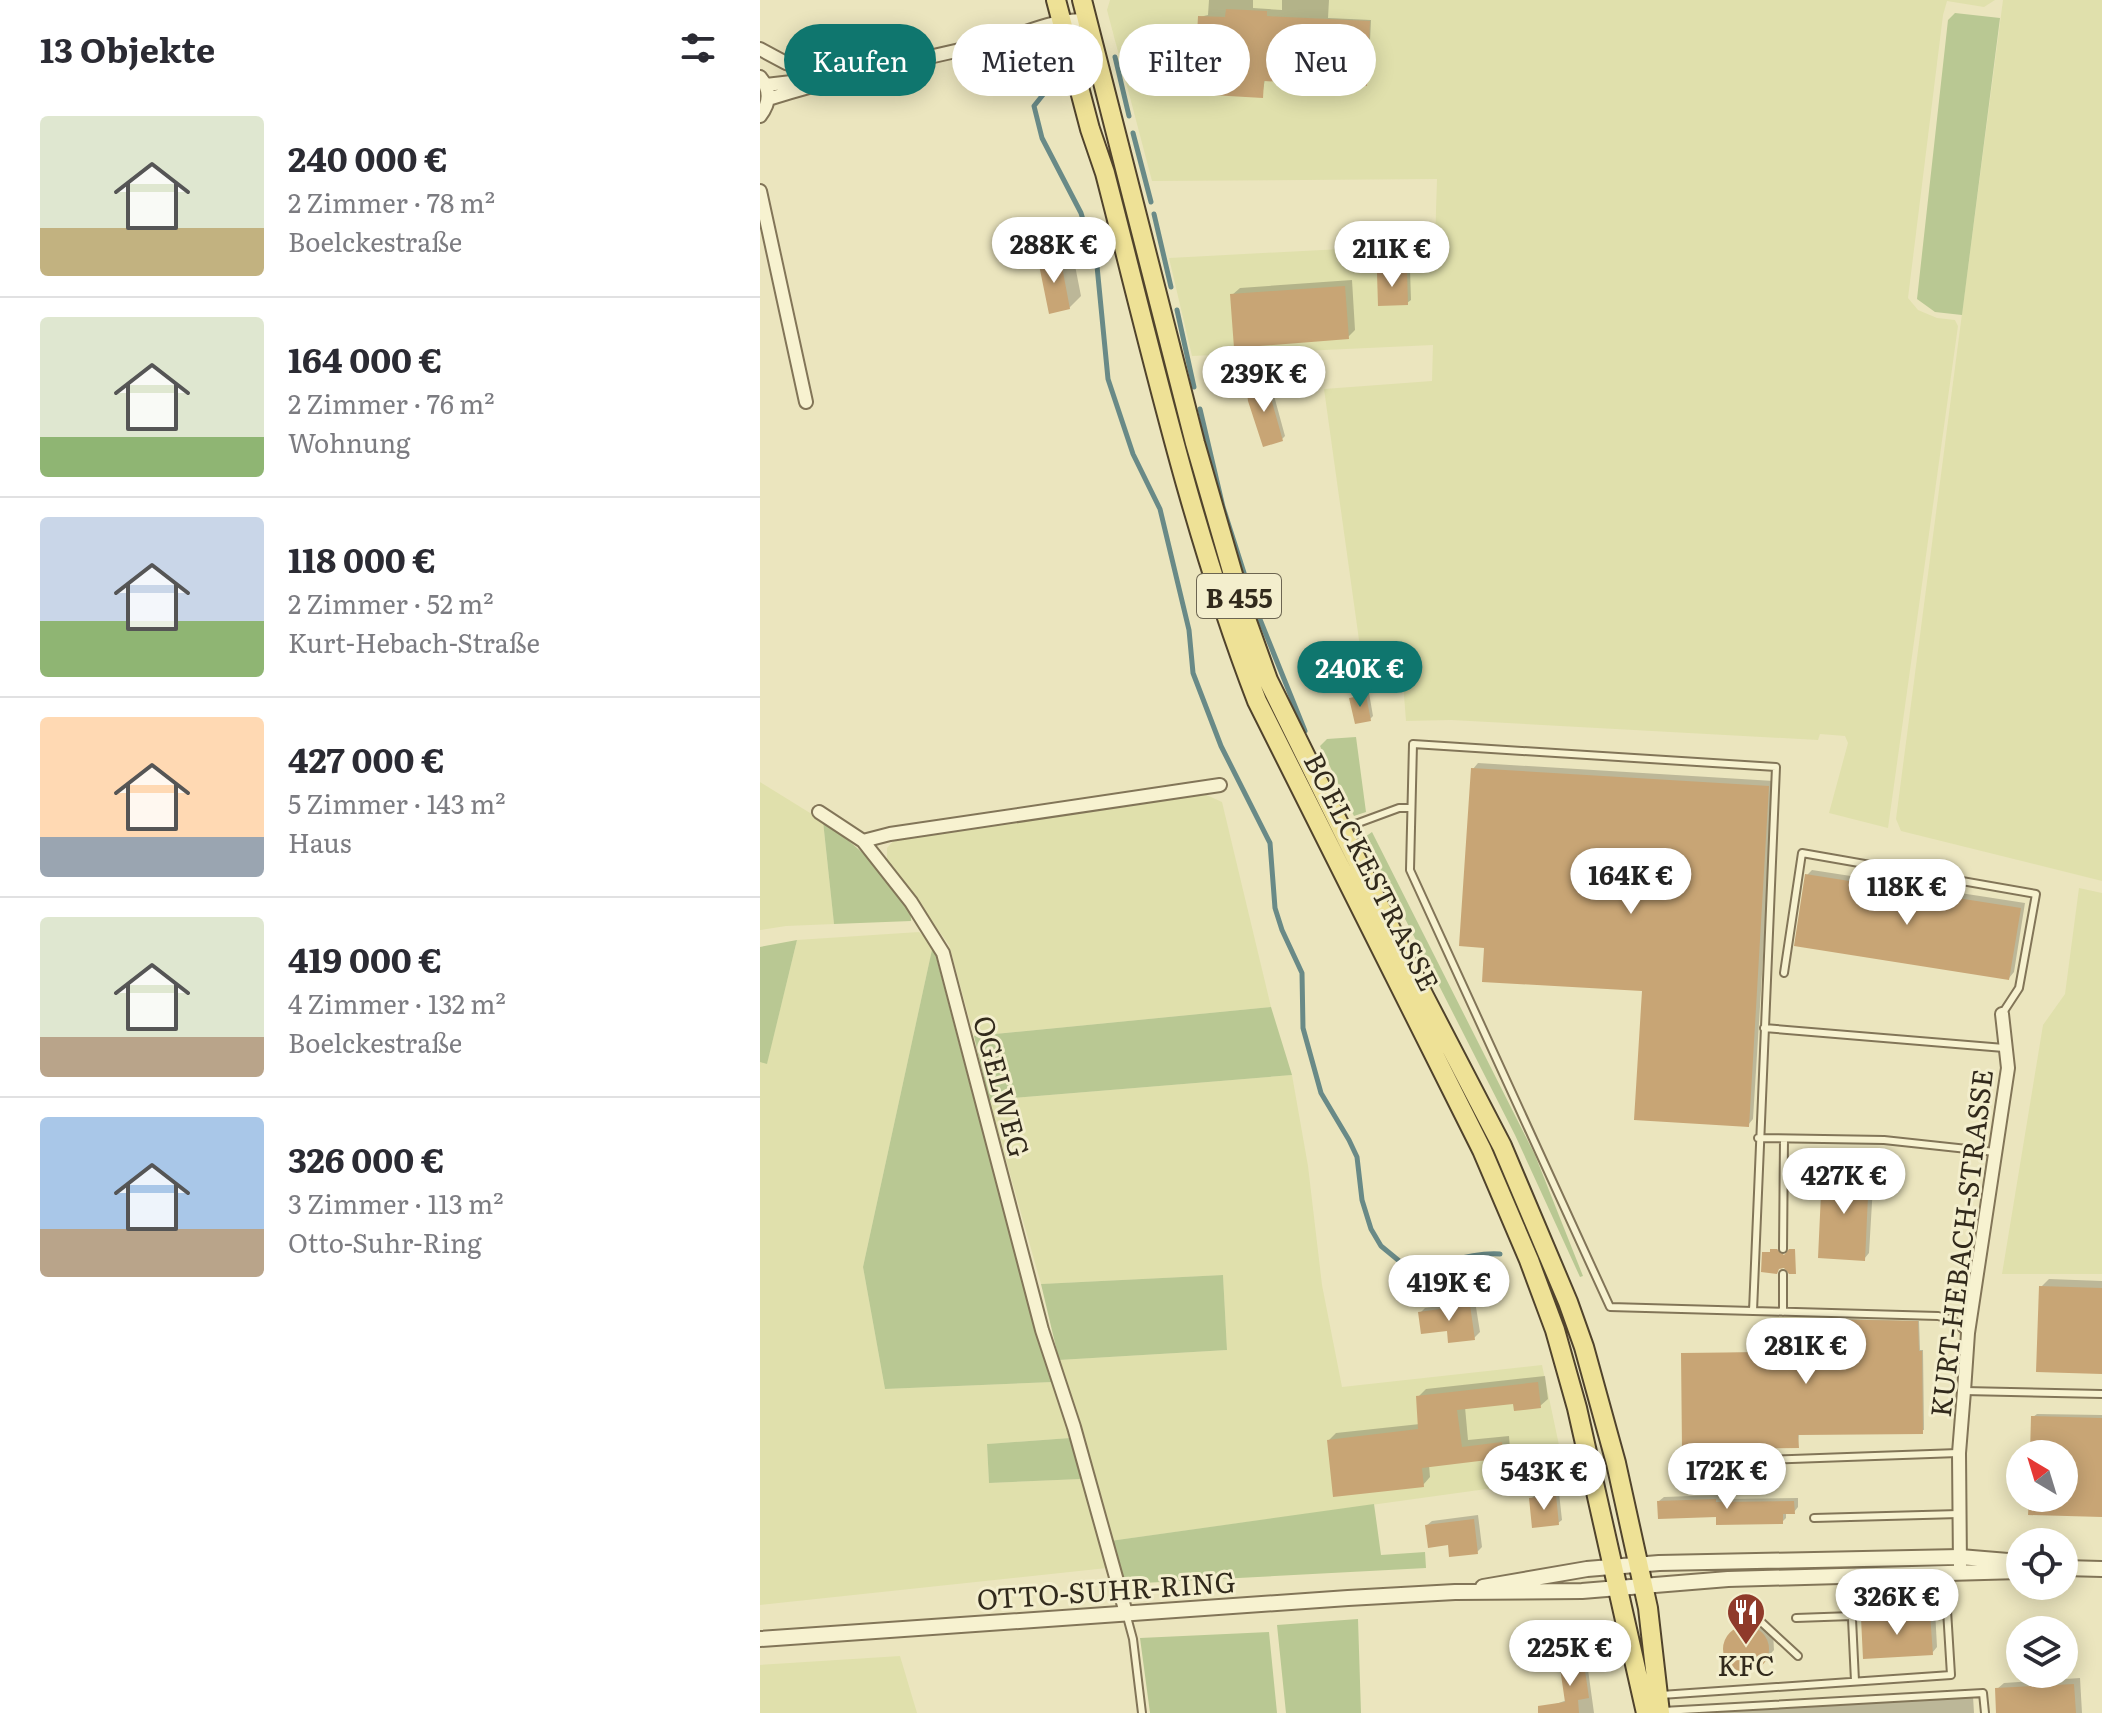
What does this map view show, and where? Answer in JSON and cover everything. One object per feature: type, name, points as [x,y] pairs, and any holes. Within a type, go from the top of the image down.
[{"type":"main road","name":"BOELCKESTRASSE","points":[[1056,0],[1062,24]]},
{"type":"main road","name":"BOELCKESTRASSE","points":[[1085,6],[1176,372],[1245,616],[1268,680],[1488,1117],[1568,1302],[1599,1396],[1643,1586],[1655,1648],[1656,1708]]},
{"type":"main road","name":"BOELCKESTRASSE","points":[[1081,96],[1105,173],[1201,540],[1229,628],[1257,701],[1482,1150],[1529,1260],[1566,1366],[1617,1589],[1656,1708]]},
{"type":"street","points":[[1064,24],[1085,6]]},
{"type":"street","points":[[760,49],[784,62]]},
{"type":"street","points":[[760,116],[768,99],[763,81],[784,80]]},
{"type":"street","points":[[768,99],[784,94]]},
{"type":"street","points":[[760,191],[806,402]]},
{"type":"street","points":[[863,841],[890,834],[1220,785]]},
{"type":"street","name":"OGELWEG","points":[[819,812],[863,841],[911,902],[943,953],[1042,1330],[1074,1427],[1126,1613]]},
{"type":"street","name":"KURT-HEBACH-STRASSE","points":[[1961,1574],[1959,1453],[1968,1333],[2008,1068],[2002,1014]]},
{"type":"street","name":"OTTO-SUHR-RING","points":[[1455,1592],[1638,1564],[1960,1557],[2006,1561]]},
{"type":"street","points":[[2078,1568],[2102,1569]]},
{"type":"street","name":"OTTO-SUHR-RING","points":[[760,1639],[1455,1592],[1522,1593],[1617,1589],[1728,1579],[2006,1572]]},
{"type":"lane","points":[[1753,1311],[1776,767],[1413,744],[1410,870],[1610,1307],[1783,1312],[1938,1316],[1953,1320],[1968,1333]]},
{"type":"lane","points":[[1342,830],[1399,808],[1411,808]]},
{"type":"lane","points":[[1784,973],[1802,853],[2036,894],[2019,988],[2002,1014]]},
{"type":"lane","points":[[1764,1028],[2008,1048]]},
{"type":"lane","points":[[1758,1138],[1884,1140],[1995,1152]]},
{"type":"lane","points":[[1783,1249],[1784,1139]]},
{"type":"lane","points":[[1783,1274],[1783,1312]]},
{"type":"lane","points":[[1964,1391],[2102,1394]]},
{"type":"lane","points":[[1737,1461],[1959,1453]]},
{"type":"lane","points":[[1814,1518],[1959,1514]]},
{"type":"lane","points":[[1850,1558],[1855,1681]]},
{"type":"lane","points":[[1656,1708],[1855,1681],[1951,1675],[1947,1610]]},
{"type":"lane","name":"OGELWEG","points":[[1126,1613],[1133,1639],[1142,1713]]},
{"type":"lane","points":[[1796,1618],[1852,1616]]},
{"type":"lane","points":[[1758,1619],[1798,1656]]},
{"type":"lane","points":[[1656,1708],[1983,1693],[1985,1713]]},
{"type":"green space","points":[[1110,0],[1995,0],[1984,7],[1947,1],[1943,15],[1908,298],[1918,310],[1937,318],[1955,320],[1958,326],[1888,828],[1829,813],[1848,743],[1845,736],[1820,734],[1818,740],[1451,720],[1406,721],[1403,682],[1365,683],[1324,389],[1432,381],[1433,345],[1192,356],[1169,258],[1435,244],[1437,179],[1152,181],[1130,96],[1250,96],[1250,24],[1119,24],[1119,56],[1107,10]]},
{"type":"green space","points":[[2003,0],[2102,0],[2102,881],[1901,831],[1896,819]]},
{"type":"green space","points":[[1955,13],[2000,18],[1962,315],[1935,312],[1917,299],[1948,20]]},
{"type":"green space","points":[[1356,737],[1366,812],[1354,816],[1320,746],[1327,739]]},
{"type":"green space","points":[[760,782],[823,821],[834,924],[760,930]]},
{"type":"green space","points":[[1202,793],[1222,802],[1271,1007],[974,1036],[949,945],[887,859],[887,848],[895,839]]},
{"type":"green space","points":[[823,821],[862,852],[891,881],[909,909],[911,921],[834,924]]},
{"type":"green space","points":[[1372,832],[1535,1155],[1583,1276],[1580,1277],[1515,1135],[1365,840]]},
{"type":"green space","points":[[2079,888],[2102,893],[2102,1274],[2002,1274],[2043,1025],[2065,994]]},
{"type":"green space","points":[[919,932],[933,945],[863,1267],[885,1389],[1053,1382],[1070,1438],[987,1444],[989,1483],[1081,1479],[1107,1568],[760,1605],[760,1062],[767,1063],[797,940]]},
{"type":"green space","points":[[797,940],[767,1064],[760,1062],[760,947]]},
{"type":"green space","points":[[933,945],[1053,1382],[885,1389],[863,1267]]},
{"type":"green space","points":[[1271,1007],[1292,1075],[989,1100],[974,1036]]},
{"type":"green space","points":[[1292,1075],[1308,1166],[1322,1285],[1342,1387],[1542,1365],[1566,1478],[1110,1541],[1059,1360],[1227,1350],[1223,1275],[1041,1284],[989,1100]]},
{"type":"green space","points":[[1223,1275],[1227,1350],[1059,1360],[1041,1284]]},
{"type":"green space","points":[[1070,1438],[1081,1479],[989,1483],[987,1444]]},
{"type":"green space","points":[[1374,1504],[1381,1555],[1425,1552],[1426,1568],[1123,1584],[1110,1541]]},
{"type":"green space","points":[[1358,1619],[1361,1713],[1286,1713],[1277,1625]]},
{"type":"green space","points":[[1269,1632],[1277,1713],[1150,1713],[1140,1638]]},
{"type":"green space","points":[[900,1656],[917,1713],[760,1713],[760,1665]]},
{"type":"building","points":[[1226,9],[1267,11],[1267,16],[1370,21],[1370,24],[1266,24],[1263,98],[1228,96],[1250,96],[1250,24],[1198,24],[1198,16],[1225,17]]},
{"type":"building","points":[[1060,256],[1070,309],[1049,314],[1038,260]]},
{"type":"building","points":[[1407,272],[1408,305],[1378,306],[1377,273]]},
{"type":"building","points":[[1345,286],[1349,339],[1234,348],[1230,294]]},
{"type":"building","points":[[1241,364],[1246,380],[1224,387],[1219,371]]},
{"type":"building","points":[[1267,384],[1283,441],[1263,447],[1246,385]]},
{"type":"building","points":[[1344,645],[1353,676],[1334,682],[1325,650]]},
{"type":"building","points":[[1366,695],[1371,721],[1355,724],[1349,698]]},
{"type":"building","points":[[1471,768],[1769,786],[1749,1127],[1634,1120],[1642,991],[1482,982],[1484,948],[1459,946]]},
{"type":"building","points":[[1805,874],[2021,908],[2009,980],[1794,946]]},
{"type":"building","points":[[1822,1172],[1869,1174],[1865,1261],[1818,1258]]},
{"type":"building","points":[[1770,1249],[1777,1249],[1784,1255],[1789,1249],[1795,1249],[1796,1274],[1789,1274],[1784,1268],[1779,1269],[1777,1274],[1761,1272],[1762,1252],[1770,1252]]},
{"type":"building","points":[[2039,1286],[2102,1288],[2102,1374],[2036,1372]]},
{"type":"building","points":[[1470,1305],[1475,1340],[1448,1343],[1447,1331],[1421,1334],[1418,1312]]},
{"type":"building","points":[[1768,1319],[1796,1319],[1796,1334],[1814,1334],[1815,1319],[1918,1321],[1919,1351],[1922,1351],[1923,1434],[1798,1435],[1799,1448],[1682,1449],[1681,1353],[1768,1352]]},
{"type":"building","points":[[1538,1382],[1541,1408],[1514,1411],[1513,1404],[1457,1410],[1462,1447],[1502,1442],[1504,1458],[1422,1468],[1424,1487],[1333,1497],[1327,1440],[1418,1429],[1416,1396]]},
{"type":"building","points":[[2031,1416],[2102,1418],[2102,1517],[2028,1515],[2028,1512],[2078,1512],[2078,1440],[2030,1440]]},
{"type":"building","points":[[1556,1495],[1559,1525],[1532,1528],[1529,1498]]},
{"type":"building","points":[[1716,1499],[1716,1502],[1794,1501],[1795,1514],[1783,1514],[1783,1524],[1716,1525],[1716,1517],[1658,1519],[1657,1501]]},
{"type":"building","points":[[1474,1519],[1478,1554],[1449,1557],[1448,1545],[1428,1548],[1425,1525]]},
{"type":"building","points":[[1930,1614],[1933,1655],[1863,1659],[1861,1618]]},
{"type":"building","name":"KFC","points":[[1746,1626],[1762,1633],[1769,1649],[1762,1665],[1746,1672],[1730,1665],[1723,1649],[1730,1633]]},
{"type":"building","points":[[1583,1657],[1589,1698],[1578,1700],[1579,1713],[1538,1713],[1538,1706],[1565,1702],[1559,1661]]},
{"type":"building","points":[[1995,1688],[2074,1688],[2076,1713],[1996,1713]]},
{"type":"waterway","points":[[1115,57],[1129,116]]},
{"type":"waterway","points":[[1042,96],[1034,106],[1042,138],[1081,213],[1097,266],[1108,379],[1133,454],[1160,509],[1189,630],[1193,673],[1221,746],[1270,843],[1275,908],[1302,973],[1303,1028],[1321,1093],[1357,1157],[1362,1200],[1371,1229],[1381,1246],[1409,1269],[1477,1255],[1500,1254]]},
{"type":"waterway","points":[[1133,133],[1151,202]]},
{"type":"waterway","points":[[1154,214],[1171,287]]},
{"type":"waterway","points":[[1177,310],[1194,387]]},
{"type":"waterway","points":[[1200,409],[1223,507],[1252,598]]},
{"type":"waterway","points":[[1257,612],[1305,731]]},
{"type":"place","name":"KFC","points":[[1746,1646]]}]
